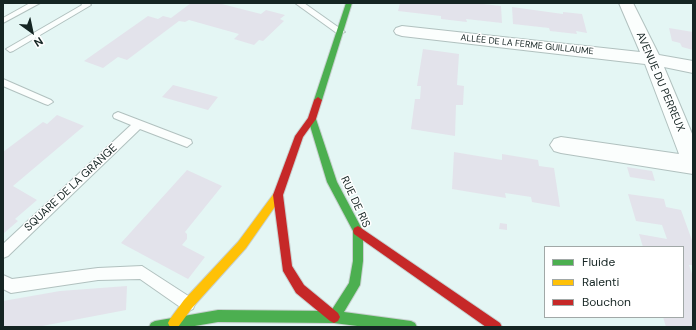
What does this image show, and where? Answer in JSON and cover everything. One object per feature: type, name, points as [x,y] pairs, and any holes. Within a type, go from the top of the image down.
[{"type":"main road","points":[[174,323],[188,304],[242,245],[278,195],[299,136],[312,119],[349,3]]},
{"type":"main road","name":"RUE DE RIS","points":[[312,119],[332,182],[358,231],[358,261],[354,285],[336,322]]},
{"type":"main road","points":[[278,195],[287,267],[300,289],[336,322]]},
{"type":"main road","points":[[358,231],[496,327]]},
{"type":"main road","points":[[155,327],[218,316],[411,327]]},
{"type":"street","name":"AVENUE DU PERREUX","points":[[626,3],[652,59],[693,162]]},
{"type":"street","name":"ALLÉE DE LA FERME GUILLAUME","points":[[402,31],[652,59],[693,67]]},
{"type":"street","points":[[561,145],[693,165]]},
{"type":"lane","points":[[3,21],[36,3]]},
{"type":"lane","points":[[10,49],[87,5],[85,3]]},
{"type":"lane","points":[[299,3],[341,32]]},
{"type":"lane","points":[[3,82],[48,102]]},
{"type":"lane","points":[[118,116],[187,143]]},
{"type":"lane","name":"SQUARE DE LA GRANGE","points":[[3,252],[139,124]]},
{"type":"lane","points":[[3,282],[11,286],[98,274],[142,272],[188,304]]},
{"type":"building","points":[[191,3],[218,3],[261,14],[266,10],[285,15],[280,19],[284,21],[263,41],[259,40],[254,45],[234,39],[239,34],[189,20],[185,22],[179,21],[127,60],[118,57],[103,68],[84,61],[148,16],[158,19],[163,16],[171,18]]},
{"type":"building","points":[[400,3],[474,3],[501,6],[502,23],[466,19],[467,22],[441,19],[441,16],[398,11]]},
{"type":"building","points":[[512,7],[563,14],[563,12],[582,14],[587,33],[576,31],[577,34],[550,31],[549,28],[513,24]]},
{"type":"building","points":[[669,28],[693,32],[693,50],[682,47],[680,43],[672,41]]},
{"type":"building","points":[[423,49],[459,54],[457,85],[464,86],[463,105],[456,105],[455,136],[411,129],[415,99],[420,99],[421,86],[417,86]]},
{"type":"building","points":[[173,85],[218,97],[208,110],[162,97]]},
{"type":"building","points":[[57,115],[84,126],[13,186],[37,200],[15,219],[18,221],[3,234],[3,152],[43,122],[47,124]]},
{"type":"building","points":[[454,152],[502,160],[502,154],[538,160],[539,166],[554,168],[560,207],[532,202],[531,197],[505,193],[506,198],[452,189]]},
{"type":"building","points":[[627,167],[652,171],[655,181],[630,177]]},
{"type":"building","points":[[187,170],[222,186],[185,232],[187,234],[187,239],[182,245],[205,257],[188,279],[121,243]]},
{"type":"building","points":[[628,194],[664,199],[666,207],[681,210],[693,243],[693,265],[689,265],[693,277],[693,327],[666,327],[663,318],[684,318],[684,246],[643,246],[639,234],[667,239],[662,225],[636,221]]},
{"type":"building","points":[[500,223],[507,224],[507,230],[499,229]]},
{"type":"building","points":[[127,286],[126,310],[37,327],[3,327],[3,301],[60,291]]},
{"type":"traffic: fast","points":[[318,100],[349,3]]},
{"type":"traffic: fast","points":[[312,119],[332,182],[358,231],[358,261],[354,285],[334,317]]},
{"type":"traffic: fast","points":[[155,327],[218,316],[334,317],[411,327]]},
{"type":"traffic: slow","points":[[174,323],[188,304],[242,245],[278,195]]},
{"type":"traffic: jam","points":[[318,100],[312,119],[299,136],[278,195],[287,267],[300,289],[334,317]]},
{"type":"traffic: jam","points":[[358,231],[496,327]]}]
